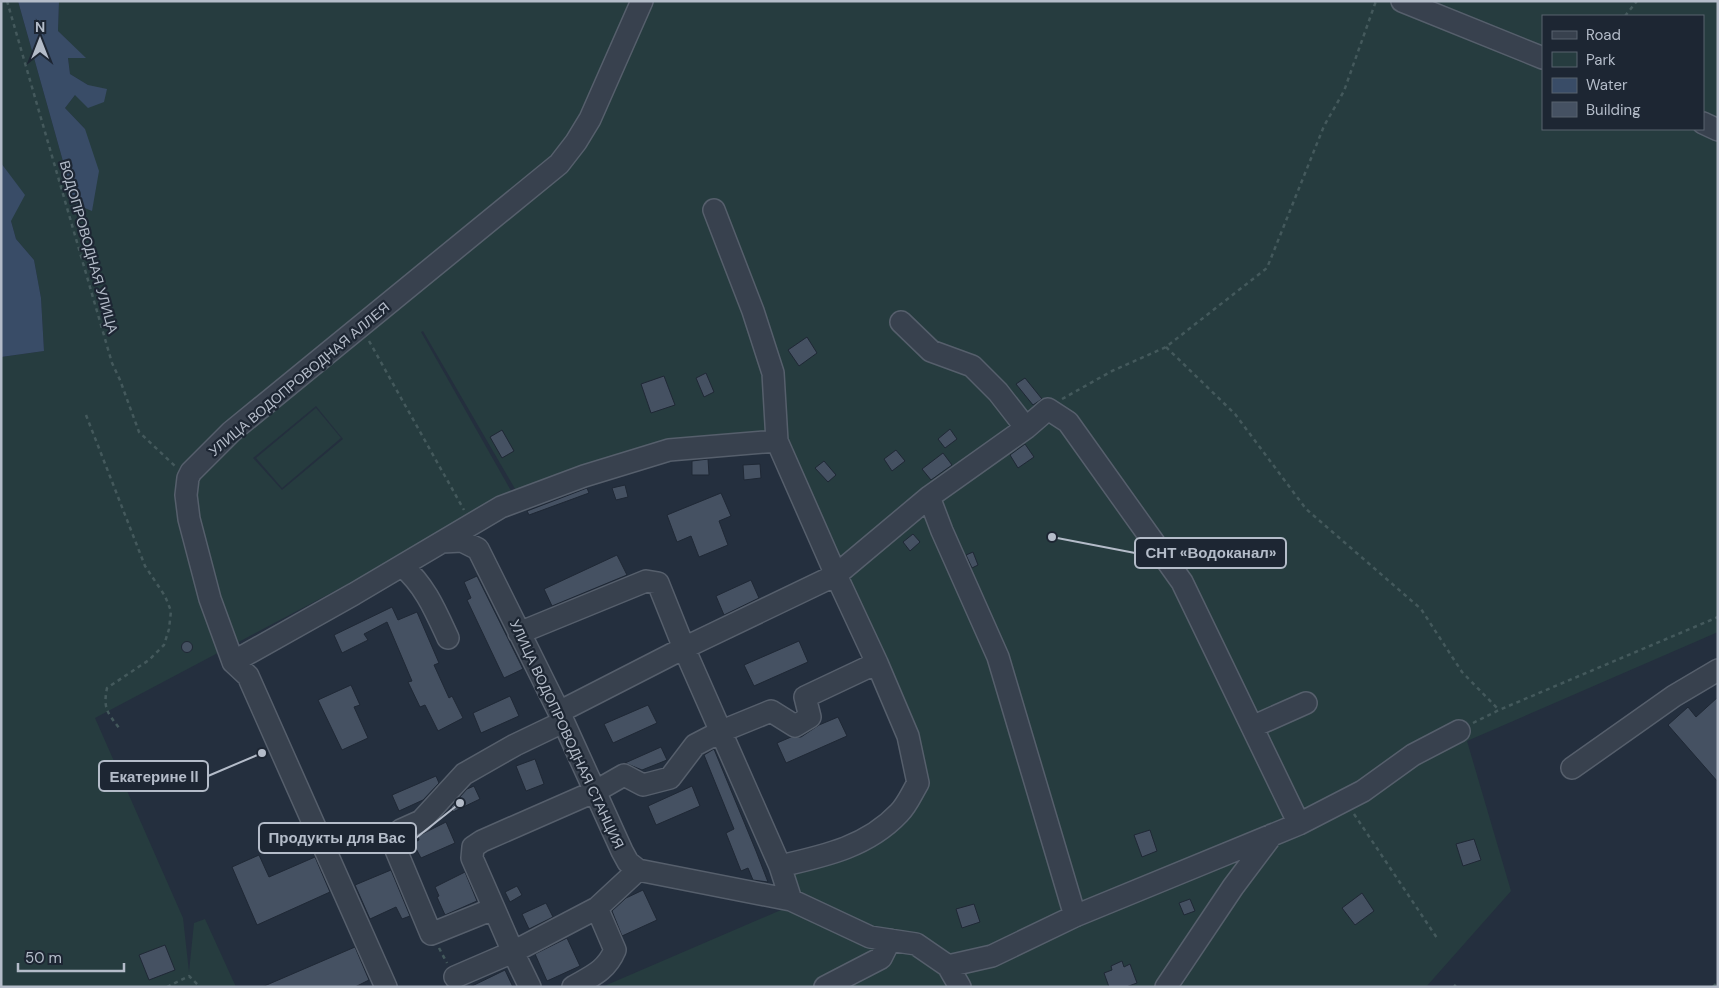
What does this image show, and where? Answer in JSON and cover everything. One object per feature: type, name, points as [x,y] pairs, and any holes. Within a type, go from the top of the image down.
[{"type":"street","name":"УЛИЦА ВОДОПРОВОДНАЯ АЛЛЕЯ","points":[[188,478],[191,472],[232,432],[559,164],[576,142],[590,119],[642,1]]},
{"type":"street","points":[[1402,1],[1542,58]]},
{"type":"street","points":[[1704,124],[1718,130]]},
{"type":"street","points":[[714,210],[753,311],[773,373],[777,441],[908,736],[918,783],[901,812],[877,833],[835,853],[780,866]]},
{"type":"street","points":[[901,322],[931,351],[972,366],[998,392],[1026,428]]},
{"type":"street","points":[[493,909],[432,934],[392,838],[401,830],[421,821],[464,774],[684,648],[836,575],[929,497],[1026,428],[1048,408],[1068,422],[1182,582],[1299,824]]},
{"type":"street","points":[[233,662],[402,566],[501,507],[584,476],[669,450],[777,441]]},
{"type":"street","points":[[188,478],[186,495],[189,519],[210,598],[233,662],[248,676],[386,987]]},
{"type":"street","points":[[929,497],[942,531],[998,657],[1075,916]]},
{"type":"street","name":"УЛИЦА ВОДОПРОВОДНАЯ СТАНЦИЯ","points":[[442,542],[462,541],[478,549],[561,717],[622,851],[628,862],[638,870]]},
{"type":"street","points":[[402,566],[414,576],[424,590],[448,638]]},
{"type":"street","points":[[519,634],[646,581],[658,584],[684,648],[780,866],[792,900]]},
{"type":"street","points":[[530,987],[493,909],[472,858],[473,847],[482,841],[596,791],[624,775],[643,785],[670,778],[695,745],[722,731],[771,711],[795,726],[810,717],[805,696],[877,663]]},
{"type":"street","points":[[1572,768],[1674,696],[1718,670]]},
{"type":"street","points":[[1252,727],[1306,703]]},
{"type":"street","points":[[948,966],[992,956],[1075,916],[1299,824],[1362,791],[1413,755],[1459,731]]},
{"type":"street","points":[[1166,987],[1232,888],[1272,835]]},
{"type":"street","points":[[455,977],[513,952],[597,908],[638,870],[792,900],[870,937],[916,944],[948,966],[960,987]]},
{"type":"street","points":[[573,987],[606,978],[615,950],[597,908]]},
{"type":"street","points":[[825,987],[881,958],[890,940]]},
{"type":"path","name":"ВОДОПРОВОДНАЯ УЛИЦА","points":[[7,1],[112,363],[139,432],[188,478]]},
{"type":"path","points":[[1062,399],[1112,371],[1166,347],[1267,268],[1324,126],[1344,91],[1376,1]]},
{"type":"path","points":[[1626,15],[1637,1]]},
{"type":"path","points":[[361,327],[472,525]]},
{"type":"path","points":[[1166,347],[1235,414],[1306,509],[1421,609],[1462,672],[1499,710]]},
{"type":"path","points":[[86,415],[145,566],[165,596],[171,611],[169,629],[164,645],[149,660],[107,688],[104,702],[110,716],[119,728]]},
{"type":"path","points":[[1459,731],[1499,710],[1718,617]]},
{"type":"path","points":[[1345,800],[1437,938]]},
{"type":"path","points":[[432,934],[455,977]]},
{"type":"path","points":[[167,987],[189,976],[200,987]]},
{"type":"path","points":[[1714,987],[1718,982]]},
{"type":"green space","points":[[1,1],[18,1],[75,204],[85,129],[65,108],[75,95],[88,85],[70,74],[68,58],[85,58],[58,31],[59,1],[1718,1],[1718,632],[1467,741],[1511,891],[1426,987],[602,987],[781,910],[786,869],[835,859],[925,785],[783,436],[667,445],[518,494],[423,331],[421,332],[514,496],[95,718],[183,918],[189,972],[194,923],[205,919],[236,987],[1,987],[1,357],[44,351],[41,298],[34,260],[16,239],[11,221],[11,177],[1,163]],"holes":[[[316,406],[343,439],[282,490],[253,458]]]},
{"type":"green space","points":[[316,408],[341,438],[282,488],[256,458]]},
{"type":"water","points":[[18,1],[59,1],[58,31],[86,58],[68,58],[70,74],[88,85],[107,89],[104,102],[88,108],[75,95],[65,108],[85,129],[99,171],[92,211],[75,204]]},
{"type":"water","points":[[1,163],[25,195],[11,221],[16,239],[34,260],[41,298],[44,351],[1,357]]},
{"type":"building","points":[[807,337],[817,353],[799,366],[788,350]]},
{"type":"building","points":[[706,373],[714,392],[704,397],[696,378]]},
{"type":"building","points":[[664,376],[675,405],[651,413],[641,384]]},
{"type":"building","points":[[1025,378],[1042,399],[1033,405],[1016,384]]},
{"type":"building","points":[[950,429],[957,439],[945,448],[938,439]]},
{"type":"building","points":[[502,430],[514,451],[502,458],[490,437]]},
{"type":"building","points":[[1025,444],[1034,457],[1018,468],[1010,455]]},
{"type":"building","points":[[896,450],[905,461],[892,471],[884,459]]},
{"type":"building","points":[[943,453],[952,465],[931,480],[922,469]]},
{"type":"building","points":[[708,459],[709,475],[692,475],[692,461]]},
{"type":"building","points":[[824,461],[836,475],[828,482],[815,468]]},
{"type":"building","points":[[760,464],[761,478],[744,480],[743,465]]},
{"type":"building","points":[[625,485],[628,497],[616,500],[612,488]]},
{"type":"building","points":[[587,488],[589,493],[529,515],[527,511]]},
{"type":"building","points":[[721,493],[731,516],[719,521],[728,545],[699,557],[691,536],[677,542],[667,515]]},
{"type":"building","points":[[913,534],[920,542],[910,551],[903,542]]},
{"type":"building","points":[[973,552],[978,565],[972,568],[966,555]]},
{"type":"building","points":[[617,555],[627,575],[552,606],[544,589]]},
{"type":"building","points":[[477,576],[523,669],[504,678],[467,600],[471,598],[464,582]]},
{"type":"building","points":[[751,580],[759,598],[724,615],[716,596]]},
{"type":"building","points":[[392,607],[398,620],[417,612],[439,663],[434,665],[449,698],[452,696],[463,718],[438,731],[425,705],[420,707],[408,682],[412,681],[387,622],[364,634],[368,640],[342,653],[334,635]]},
{"type":"building","points":[[187,641],[193,647],[187,653],[181,647]]},
{"type":"building","points":[[799,641],[808,662],[754,686],[744,665]]},
{"type":"building","points":[[351,685],[360,705],[354,707],[368,738],[342,750],[318,700]]},
{"type":"building","points":[[510,696],[519,716],[481,733],[473,713]]},
{"type":"building","points":[[1718,697],[1718,782],[1668,725],[1688,707],[1696,717]]},
{"type":"building","points":[[648,705],[657,723],[613,743],[604,724]]},
{"type":"building","points":[[838,717],[847,736],[786,763],[777,743],[791,737],[801,737],[819,725]]},
{"type":"building","points":[[661,747],[667,760],[642,770],[625,763]]},
{"type":"building","points":[[714,749],[768,882],[753,880],[748,868],[741,871],[726,833],[734,829],[704,755]]},
{"type":"building","points":[[535,759],[544,784],[526,791],[516,766]]},
{"type":"building","points":[[436,776],[439,783],[423,800],[399,811],[392,795]]},
{"type":"building","points":[[474,786],[480,799],[453,812],[451,807],[467,789]]},
{"type":"building","points":[[692,786],[700,806],[656,825],[648,806]]},
{"type":"building","points":[[446,822],[455,843],[421,858],[413,843],[419,840],[418,836]]},
{"type":"building","points":[[1150,830],[1157,851],[1142,857],[1134,835]]},
{"type":"building","points":[[1474,839],[1481,860],[1463,866],[1456,844]]},
{"type":"building","points":[[259,855],[269,877],[315,857],[330,892],[257,925],[232,867]]},
{"type":"building","points":[[391,870],[410,916],[402,919],[396,907],[370,919],[355,885]]},
{"type":"building","points":[[465,872],[477,901],[445,915],[435,887]]},
{"type":"building","points":[[517,886],[522,895],[510,902],[505,892]]},
{"type":"building","points":[[643,890],[657,920],[622,936],[612,911],[626,898]]},
{"type":"building","points":[[1362,893],[1374,911],[1355,925],[1342,908]]},
{"type":"building","points":[[1190,899],[1195,911],[1184,915],[1179,903]]},
{"type":"building","points":[[546,903],[553,917],[529,929],[522,914]]},
{"type":"building","points":[[974,904],[980,922],[962,928],[956,909]]},
{"type":"building","points":[[567,938],[580,966],[547,981],[535,954]]},
{"type":"building","points":[[165,945],[175,970],[149,980],[139,955]]},
{"type":"building","points":[[355,947],[369,980],[355,987],[262,987]]},
{"type":"building","points":[[1122,961],[1124,967],[1130,964],[1137,983],[1126,987],[1109,987],[1104,973],[1112,970],[1111,966]]},
{"type":"building","points":[[505,970],[513,987],[470,987]]},
{"type":"place","name":"СНТ «Водоканал»","points":[[1052,537]]},
{"type":"place","name":"Екатерине II","points":[[262,753]]},
{"type":"place","name":"Продукты для Вас","points":[[460,803]]}]
